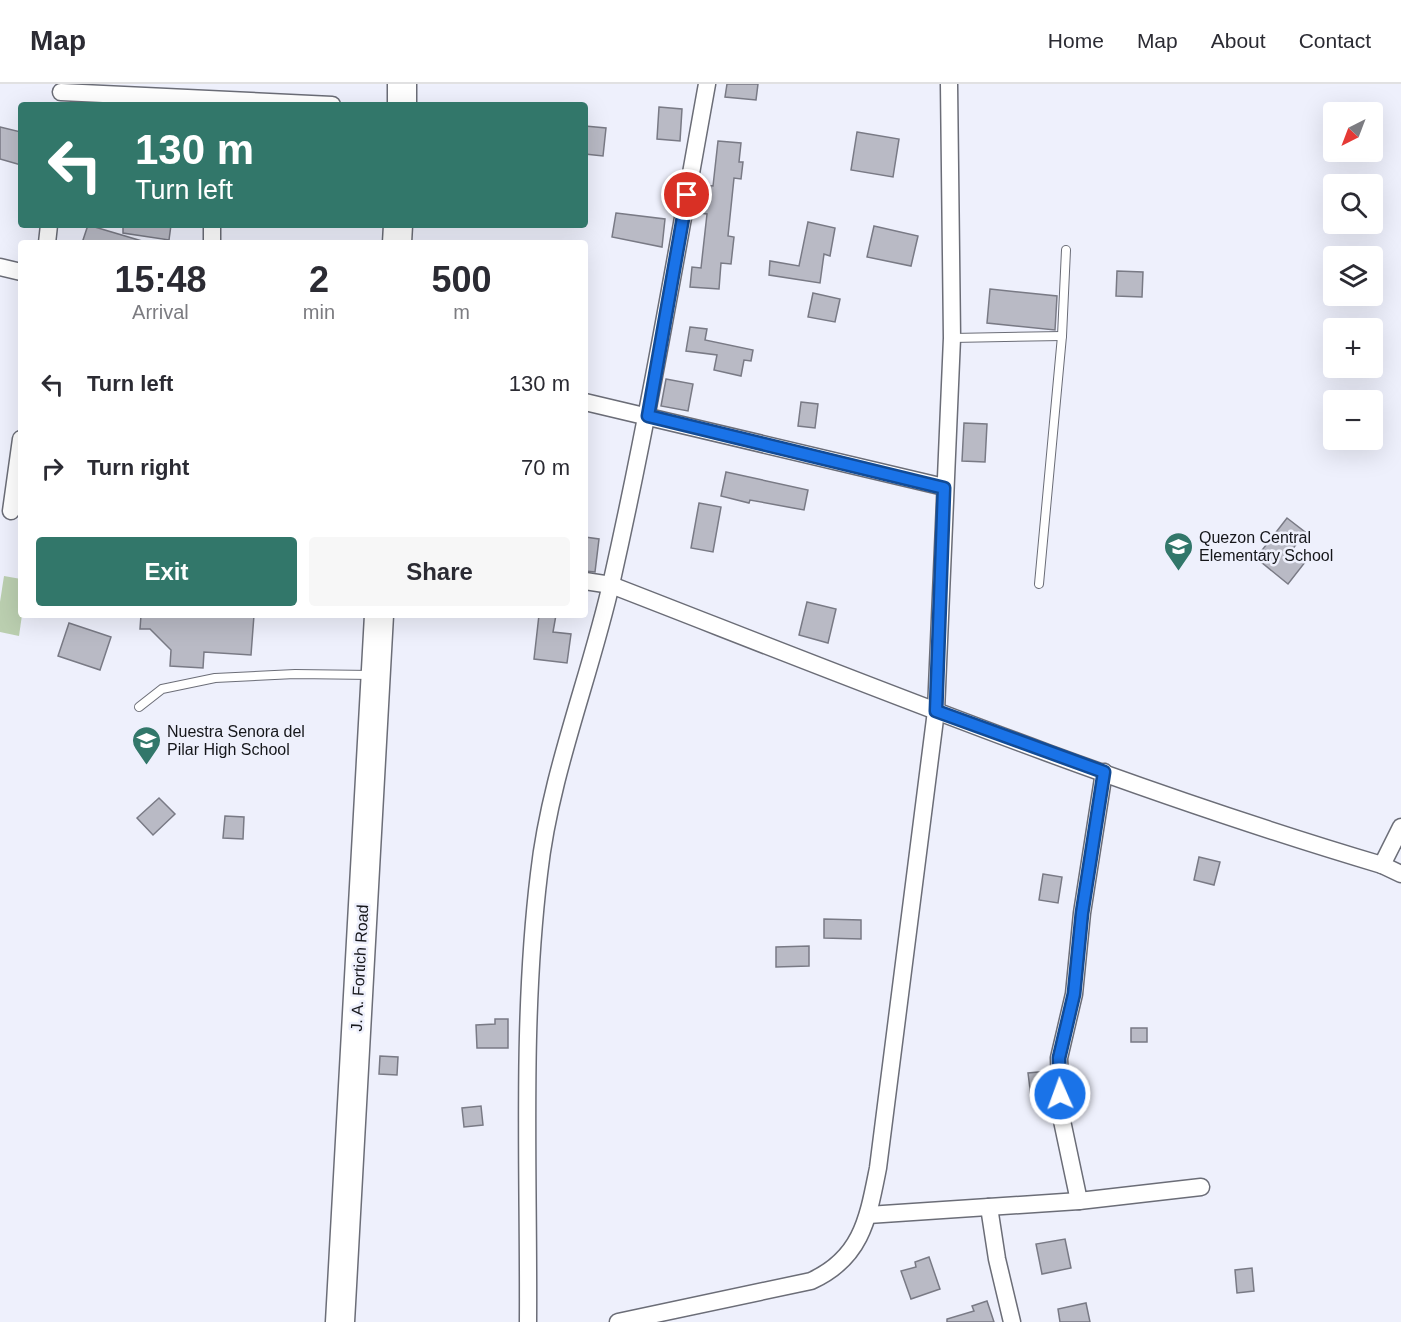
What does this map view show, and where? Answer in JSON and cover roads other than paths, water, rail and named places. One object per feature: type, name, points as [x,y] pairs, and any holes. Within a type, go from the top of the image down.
[{"type":"highway","points":[[402,84],[402,102]]},
{"type":"highway","name":"J. A. Fortich Road","points":[[340,1322],[379,618]]},
{"type":"street","points":[[528,1322],[530,1002],[539,872],[550,806],[611,585],[648,416],[707,84]]},
{"type":"street","points":[[618,1322],[811,1281],[831,1271],[849,1253],[868,1215],[878,1168],[936,711],[952,338],[950,84]]},
{"type":"street","points":[[61,94],[218,96],[294,102]]},
{"type":"street","points":[[0,267],[18,271]]},
{"type":"street","points":[[588,403],[944,488]]},
{"type":"street","points":[[11,511],[18,461]]},
{"type":"street","points":[[588,581],[611,585],[936,711],[1254,827],[1382,865],[1401,874]]},
{"type":"street","points":[[1079,1201],[1061,1116],[1059,1058],[1074,994],[1082,913],[1104,772]]},
{"type":"street","points":[[1382,865],[1401,827]]},
{"type":"street","points":[[868,1215],[1079,1201],[1201,1187]]},
{"type":"street","points":[[990,1207],[997,1259],[1012,1322]]},
{"type":"lane","points":[[1039,584],[1062,336],[1066,250]]},
{"type":"lane","points":[[952,338],[1062,336]]},
{"type":"lane","points":[[139,707],[162,689],[215,678],[296,674],[376,675]]},
{"type":"place","name":"Quezon Central Elementary School","points":[[1178,572]]},
{"type":"place","name":"Nuestra Senora del Pilar High School","points":[[146,766]]}]
